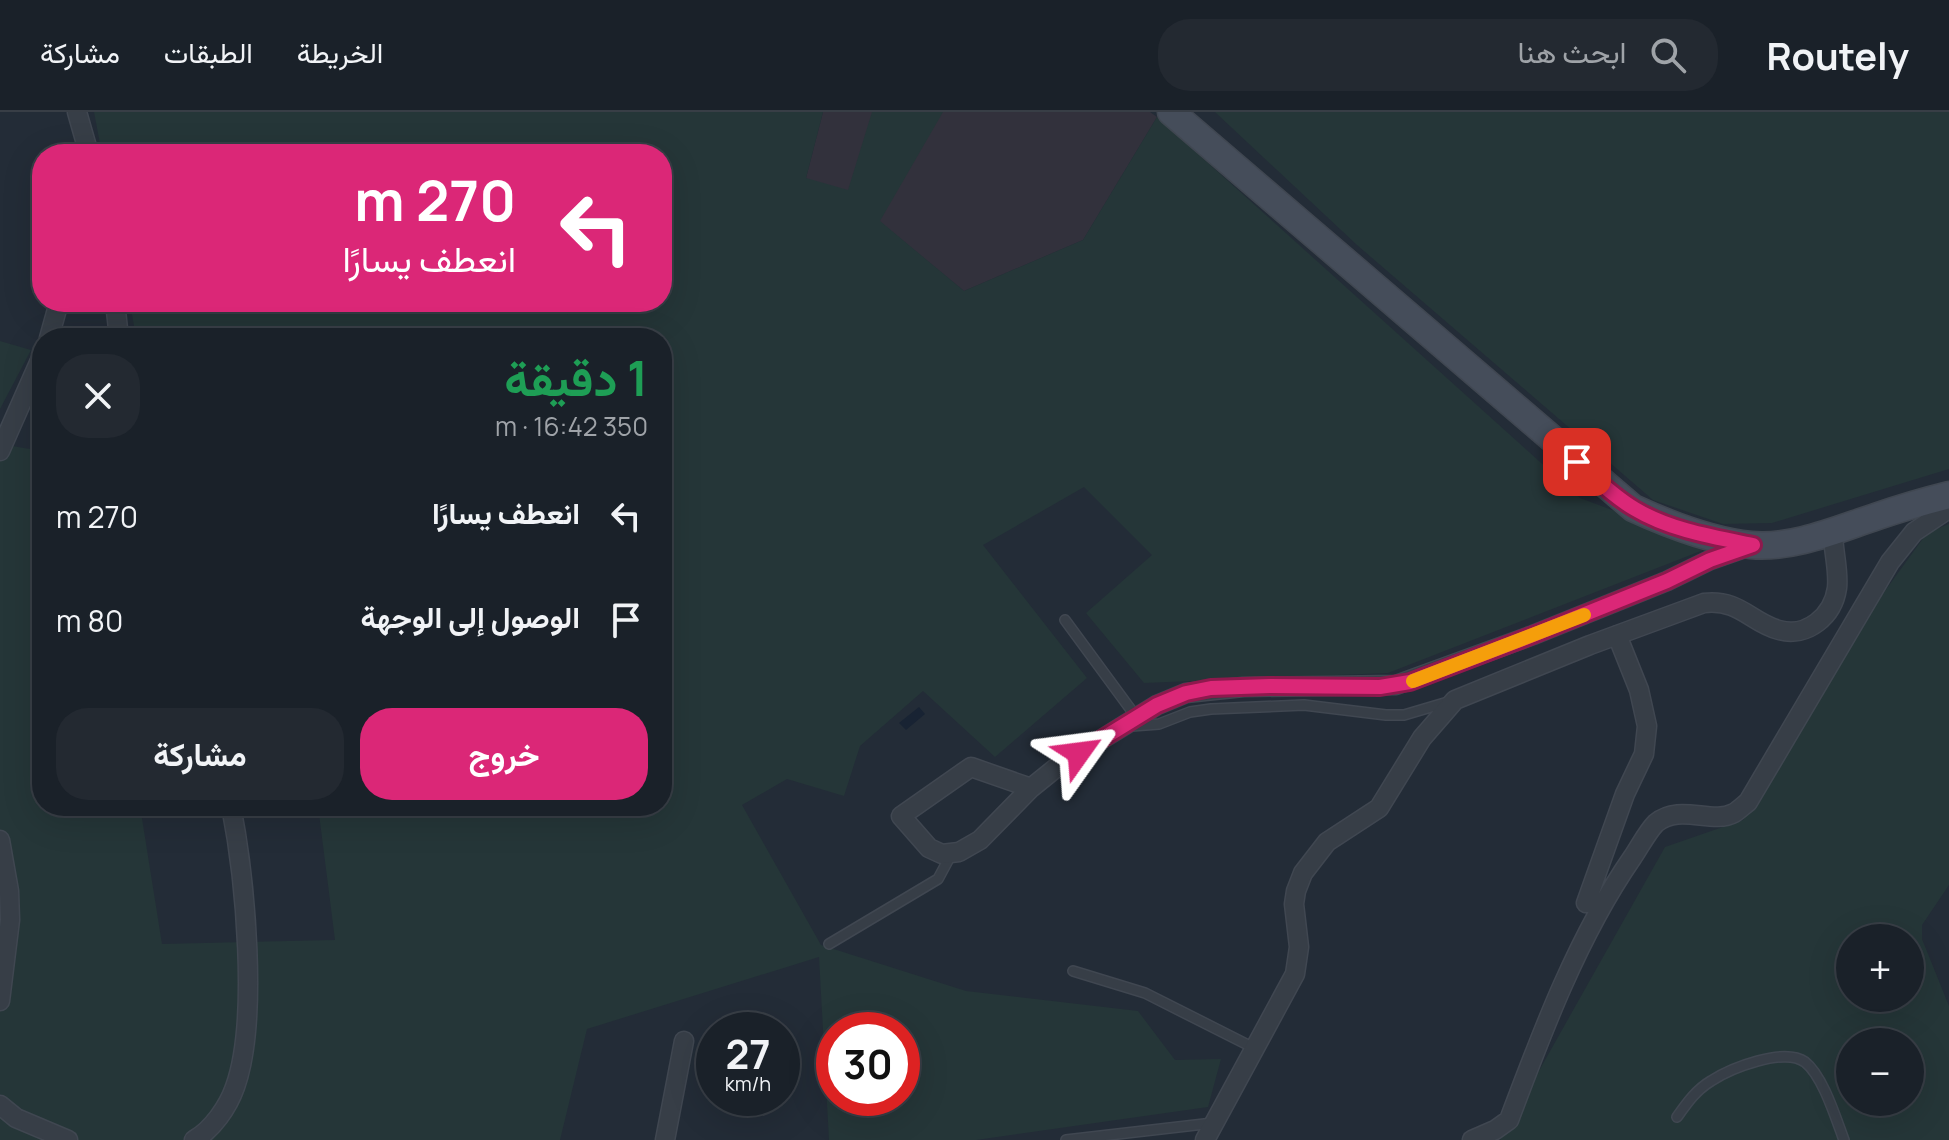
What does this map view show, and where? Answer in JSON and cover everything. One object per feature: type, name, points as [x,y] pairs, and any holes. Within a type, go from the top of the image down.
[{"type":"street","points":[[77,112],[86,144]]},
{"type":"street","points":[[1171,112],[1633,508],[1665,523],[1709,537],[1753,545],[1787,543],[1833,532],[1949,495]]},
{"type":"street","points":[[0,451],[32,379]]},
{"type":"street","points":[[1472,1140],[1509,1120],[1559,990],[1620,875],[1657,823],[1671,816],[1691,813],[1717,817],[1732,814],[1748,802],[1890,562],[1914,532],[1944,512],[1949,504]]},
{"type":"street","points":[[1209,1131],[1295,974],[1299,947],[1294,904],[1303,873],[1327,842],[1379,808],[1422,738],[1455,700],[1704,603],[1716,602],[1746,611],[1779,630],[1791,631],[1819,622],[1828,613],[1837,589],[1833,532]]},
{"type":"street","points":[[1031,788],[971,767],[901,816],[929,848],[942,854],[952,853],[980,840],[1031,788],[1057,767],[1130,722],[1186,693],[1211,688],[1298,685],[1380,687],[1410,682],[1753,545]]},
{"type":"street","points":[[1586,903],[1625,794],[1644,754],[1646,740],[1647,726],[1639,690],[1617,635]]},
{"type":"street","points":[[194,1140],[215,1121],[235,1088],[245,1035],[247,973],[232,816]]},
{"type":"street","points":[[0,840],[9,891],[10,920],[0,1001]]},
{"type":"street","points":[[665,1140],[684,1041]]},
{"type":"street","points":[[0,1105],[16,1118],[68,1140]]},
{"type":"lane","points":[[1065,620],[1130,722],[1159,724],[1190,712],[1211,709],[1304,705],[1404,715],[1455,700]]},
{"type":"lane","points":[[829,944],[938,879],[952,853]]},
{"type":"lane","points":[[1073,971],[1137,990],[1175,1006],[1254,1048]]},
{"type":"lane","points":[[1677,1117],[1692,1096],[1709,1082],[1735,1069],[1774,1057],[1798,1058],[1814,1072],[1844,1140]]},
{"type":"lane","points":[[1066,1140],[1209,1131]]},
{"type":"shaded area","points":[[94,112],[823,112],[806,178],[848,190],[872,112],[943,112],[880,221],[964,291],[1083,240],[1157,117],[1580,498],[1711,547],[1388,673],[1144,683],[1086,613],[1152,555],[1084,487],[983,545],[1087,678],[995,757],[923,691],[860,746],[844,796],[787,779],[742,805],[821,945],[966,991],[1138,1011],[1175,1060],[1221,1059],[1208,1107],[976,1140],[829,1140],[828,1116],[920,1116],[920,1012],[822,1012],[819,957],[587,1029],[560,1140],[0,1140],[0,444],[32,449],[32,816],[142,816],[162,944],[335,940],[319,816],[672,816],[672,328],[134,328],[132,312],[567,312],[567,315],[567,312],[672,312],[672,144],[100,144]]},
{"type":"shaded area","points":[[823,112],[1150,112],[1157,117],[1083,240],[964,291],[880,222],[806,178]]},
{"type":"shaded area","points":[[1215,112],[1949,112],[1949,469],[1772,523],[1723,524],[1653,500],[1357,245]]},
{"type":"shaded area","points":[[0,341],[31,350],[0,409]]},
{"type":"shaded area","points":[[1949,524],[1949,885],[1923,924],[1836,924],[1836,1012],[1924,1012],[1924,944],[1949,1006],[1949,1140],[1500,1140],[1665,847],[1743,820],[1882,595],[1927,533]]},
{"type":"water","points":[[919,707],[925,714],[906,730],[899,723]]},
{"type":"slow traffic","points":[[1413,681],[1584,615]]},
{"type":"route","points":[[1079,753],[1157,705],[1186,693],[1211,688],[1298,685],[1380,687],[1410,682],[1753,545],[1709,537],[1665,523],[1633,508],[1577,462]]}]
